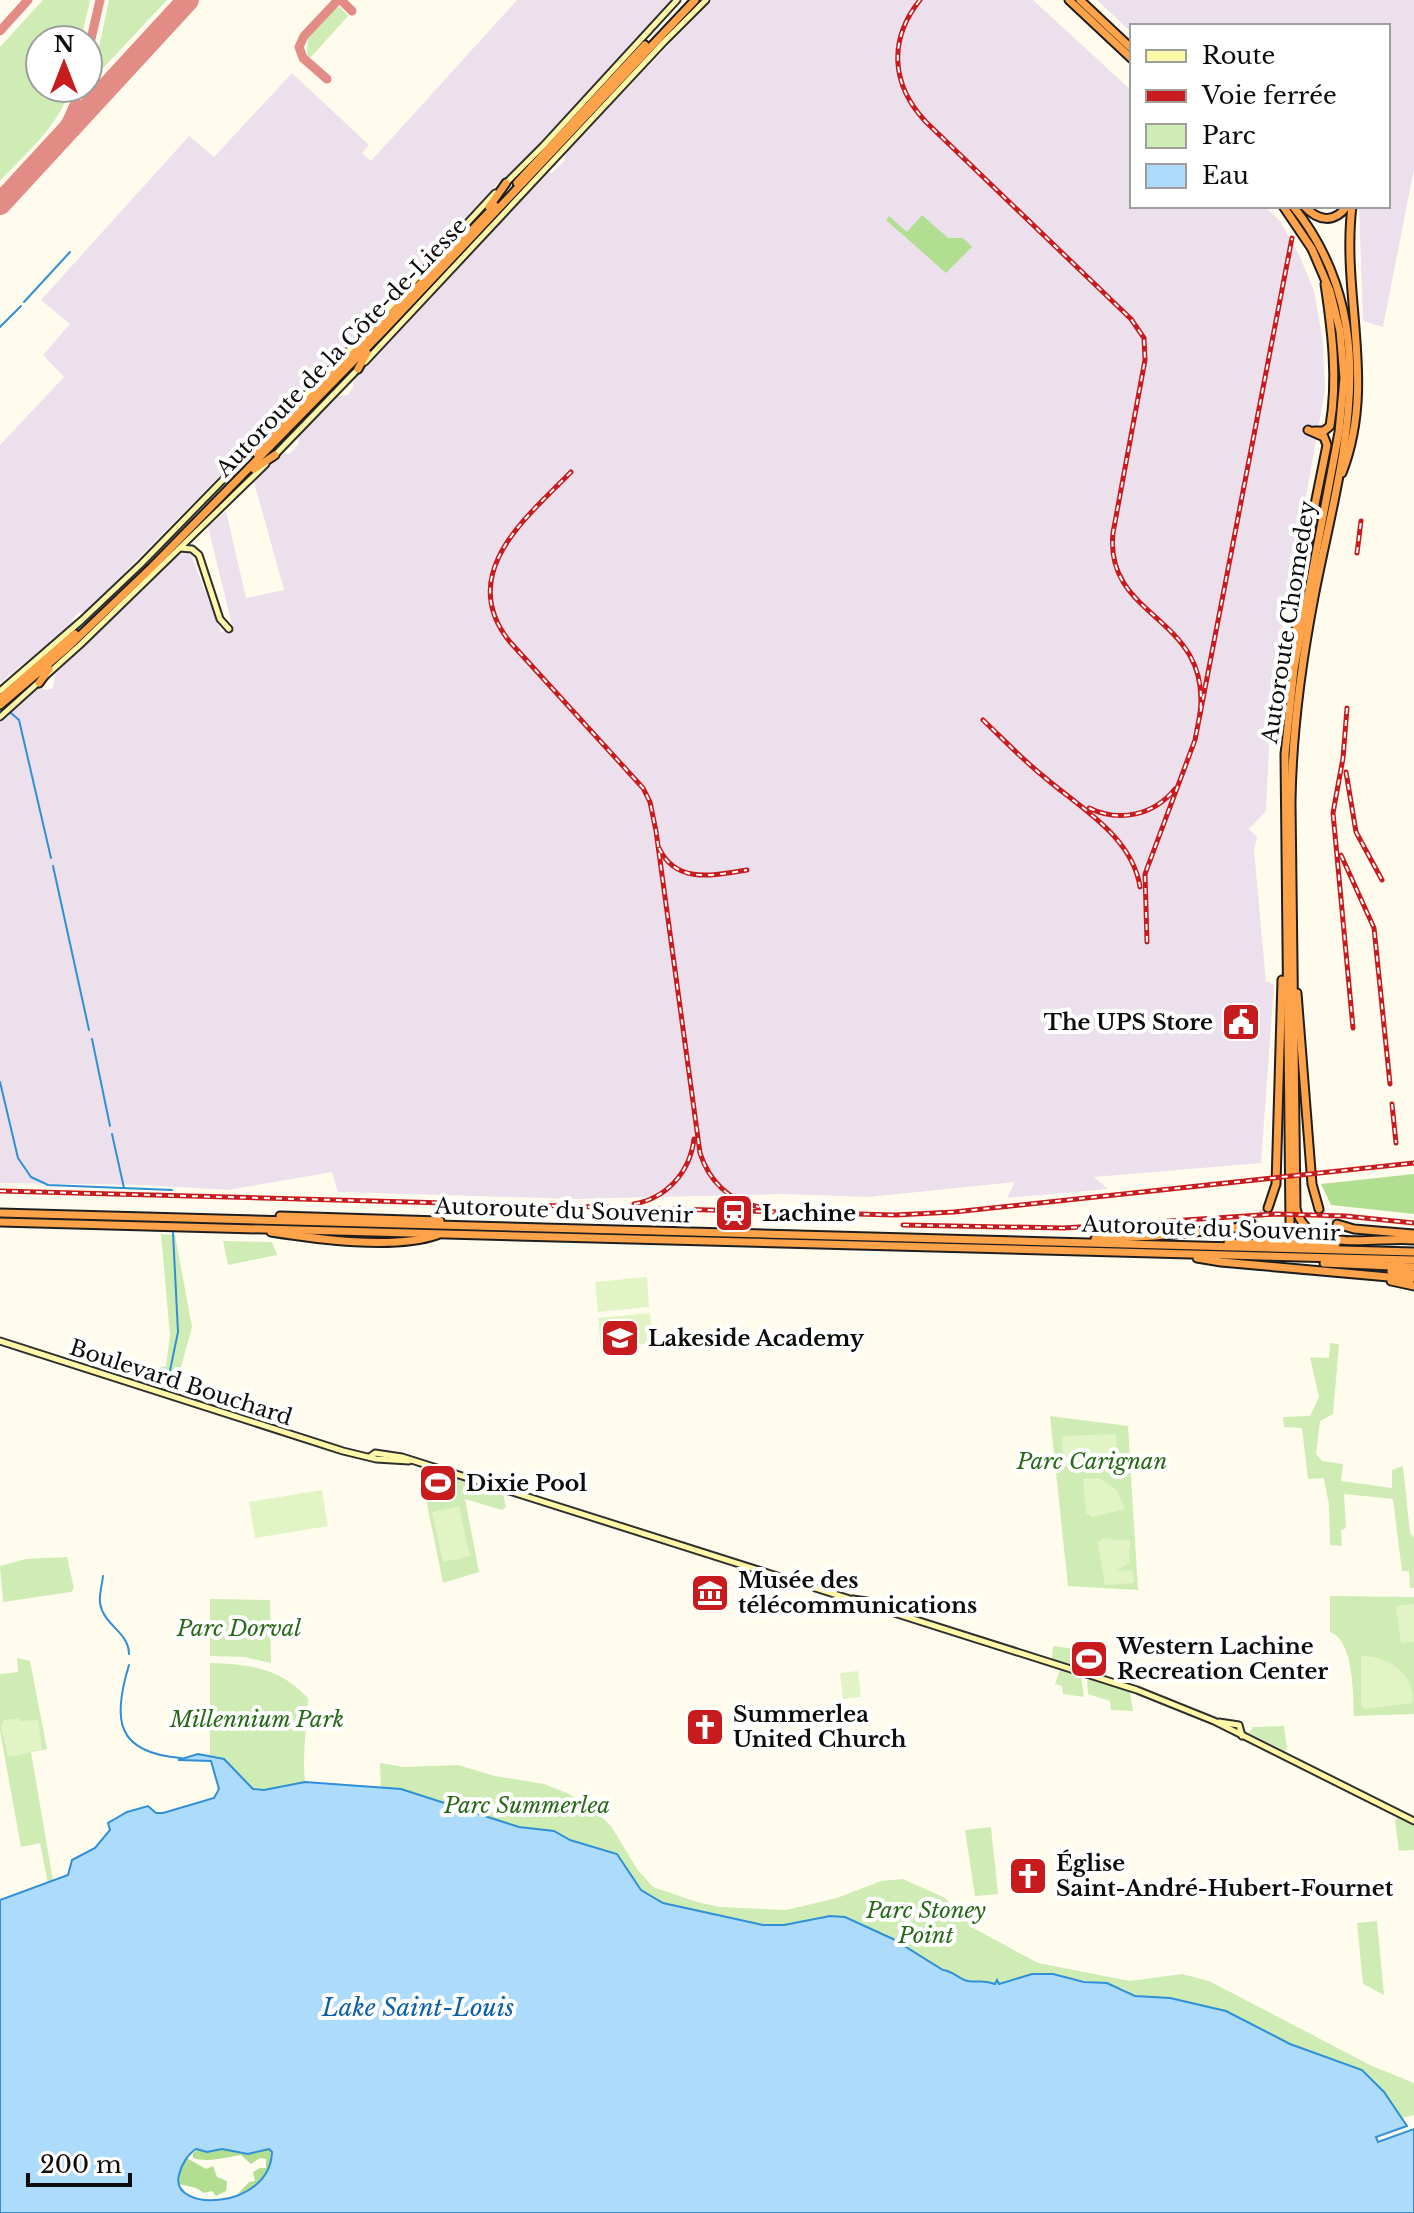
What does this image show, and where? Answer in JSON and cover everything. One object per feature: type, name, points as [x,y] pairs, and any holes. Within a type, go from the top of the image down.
[{"type":"highway","name":"Autoroute de la Côte-de-Liesse","points":[[411,299],[688,0]]},
{"type":"highway","name":"Autoroute de la Côte-de-Liesse","points":[[199,517],[697,0]]},
{"type":"highway","points":[[1073,1],[1130,47]]},
{"type":"highway","points":[[1073,1],[1130,57]]},
{"type":"highway","points":[[476,227],[506,183]]},
{"type":"highway","name":"Autoroute Chomedey","points":[[1284,208],[1306,239],[1323,272],[1340,331],[1344,366],[1343,399],[1289,702],[1284,797],[1289,910]]},
{"type":"highway","name":"Autoroute Chomedey","points":[[1293,1238],[1290,1227],[1289,910],[1296,703],[1351,402],[1348,334],[1339,292],[1310,230],[1294,208]]},
{"type":"highway","points":[[1306,208],[1314,215],[1327,219],[1338,216],[1347,208]]},
{"type":"highway","points":[[1335,490],[1349,453],[1359,389],[1349,208]]},
{"type":"highway","points":[[1289,702],[1306,549],[1327,445],[1325,438],[1308,430],[1328,428],[1333,400],[1333,345],[1323,272]]},
{"type":"highway","name":"Autoroute de la Côte-de-Liesse","points":[[0,705],[67,648],[239,479],[399,311]]},
{"type":"highway","points":[[358,369],[383,331]]},
{"type":"highway","points":[[273,437],[294,405]]},
{"type":"highway","points":[[239,479],[275,455]]},
{"type":"highway","name":"Autoroute de la Côte-de-Liesse","points":[[0,699],[188,528]]},
{"type":"highway","points":[[39,683],[67,648]]},
{"type":"highway","points":[[1268,1208],[1275,1189],[1289,910]]},
{"type":"highway","points":[[1289,910],[1304,1108],[1313,1194],[1319,1209]]},
{"type":"highway","points":[[1292,1201],[1300,1221],[1320,1237],[1414,1242]]},
{"type":"highway","name":"Autoroute du Souvenir","points":[[0,1213],[243,1224]]},
{"type":"highway","points":[[243,1224],[290,1215],[427,1219],[457,1225]]},
{"type":"highway","name":"Autoroute du Souvenir","points":[[0,1222],[457,1225],[1068,1242],[1414,1260]]},
{"type":"highway","points":[[1068,1242],[1234,1228],[1251,1223]]},
{"type":"highway","points":[[243,1224],[368,1241],[428,1238],[443,1232]]},
{"type":"highway","points":[[1337,1224],[1354,1229],[1414,1234]]},
{"type":"highway","name":"Autoroute du Souvenir","points":[[364,1226],[443,1232],[1176,1250],[1414,1252]]},
{"type":"highway","points":[[1176,1250],[1252,1241],[1414,1242]]},
{"type":"highway","points":[[1176,1250],[1221,1262],[1413,1280]]},
{"type":"highway","points":[[1324,1263],[1414,1267]]},
{"type":"highway","points":[[1361,1266],[1413,1280]]},
{"type":"main road","points":[[411,299],[506,183],[550,140],[677,0]]},
{"type":"main road","points":[[411,299],[706,0]]},
{"type":"main road","points":[[199,517],[275,455],[358,369],[399,311]]},
{"type":"main road","points":[[199,517],[294,405],[399,311]]},
{"type":"main road","points":[[0,717],[179,548],[188,528]]},
{"type":"main road","points":[[0,691],[188,528]]},
{"type":"main road","points":[[179,548],[192,549],[199,555],[220,619],[229,629]]},
{"type":"main road","name":"Boulevard Bouchard","points":[[0,1341],[352,1454],[414,1461],[848,1598],[867,1601],[877,1608],[1128,1687],[1214,1721]]},
{"type":"main road","points":[[1214,1721],[1240,1727]]},
{"type":"main road","points":[[1214,1721],[1414,1821]]},
{"type":"main road","points":[[1227,1728],[1240,1727]]},
{"type":"main road","points":[[1240,1727],[1242,1736]]},
{"type":"shaded area","points":[[517,0],[672,0],[400,291],[394,287],[387,293],[391,300],[378,315],[85,612],[80,612],[73,618],[72,624],[0,683],[0,445],[64,377],[43,355],[70,324],[41,300],[189,136],[214,157],[292,73],[369,145],[362,153],[371,161]]},
{"type":"shaded area","points":[[712,0],[1033,0],[1130,89],[1130,208],[1266,208],[1280,221],[1314,291],[1323,342],[1325,390],[1282,631],[1270,727],[1266,811],[1249,829],[1257,837],[1254,850],[1266,981],[1274,985],[1261,1163],[1094,1177],[1108,1189],[1007,1198],[1015,1182],[869,1197],[785,1194],[573,1199],[338,1192],[332,1172],[228,1190],[145,1185],[0,1183],[0,722],[39,687],[46,690],[53,688],[55,674],[182,552],[190,552],[221,632],[233,629],[208,527],[226,511],[246,598],[284,590],[254,482],[283,453],[289,454],[298,445],[299,436],[338,396],[348,395],[354,378],[548,172],[552,173],[565,160],[564,154]]},
{"type":"shaded area","points":[[1097,0],[1414,0],[1414,169],[1383,327],[1363,321],[1359,208],[1390,208],[1390,24],[1130,24],[1130,31]]},
{"type":"green space","points":[[43,0],[90,0],[85,24],[24,24],[24,104],[63,104],[50,126],[0,181],[0,47]]},
{"type":"green space","points":[[109,0],[167,0],[104,67],[104,24]]},
{"type":"green space","points":[[340,7],[348,16],[310,58],[307,55],[308,37],[335,8]]},
{"type":"green space","points":[[922,215],[948,238],[963,238],[972,247],[946,273],[886,220],[889,216],[907,232]]},
{"type":"green space","points":[[1414,1174],[1414,1214],[1331,1205],[1321,1184]]},
{"type":"green space","points":[[161,1234],[175,1235],[192,1327],[174,1392],[150,1384],[152,1370],[166,1366],[170,1335]]},
{"type":"green space","points":[[223,1241],[272,1242],[277,1255],[228,1265]]},
{"type":"green space","points":[[647,1277],[649,1307],[598,1312],[595,1282]]},
{"type":"green space","points":[[650,1313],[653,1343],[601,1348],[598,1318]]},
{"type":"green space","points":[[1330,1343],[1339,1344],[1333,1414],[1320,1421],[1316,1454],[1322,1461],[1343,1464],[1341,1481],[1392,1488],[1392,1470],[1403,1466],[1410,1533],[1414,1537],[1414,1588],[1410,1588],[1409,1571],[1402,1571],[1393,1499],[1344,1494],[1346,1528],[1341,1530],[1342,1546],[1330,1545],[1329,1505],[1324,1478],[1308,1479],[1302,1428],[1284,1427],[1283,1417],[1310,1416],[1319,1397],[1310,1357],[1329,1358]]},
{"type":"green space","name":"Parc Carignan","points":[[1050,1416],[1128,1426],[1138,1590],[1068,1586]]},
{"type":"green space","points":[[1116,1434],[1118,1464],[1063,1467],[1062,1436]]},
{"type":"green space","points":[[422,1468],[503,1494],[506,1507],[502,1510],[465,1499],[479,1572],[443,1583]]},
{"type":"green space","points":[[1099,1478],[1117,1490],[1125,1509],[1092,1517],[1086,1513],[1083,1479]]},
{"type":"green space","points":[[322,1490],[328,1526],[255,1538],[249,1502]]},
{"type":"green space","points":[[459,1506],[470,1556],[443,1562],[432,1512]]},
{"type":"green space","points":[[1102,1539],[1130,1540],[1129,1563],[1116,1571],[1133,1570],[1134,1583],[1105,1585],[1098,1543]]},
{"type":"green space","points":[[67,1557],[74,1588],[71,1592],[3,1602],[0,1566],[26,1559]]},
{"type":"green space","points":[[1330,1596],[1414,1597],[1414,1714],[1354,1716],[1348,1657],[1338,1637],[1330,1632]]},
{"type":"green space","name":"Parc Dorval","points":[[210,1599],[270,1600],[271,1663],[244,1657],[210,1656]]},
{"type":"green space","points":[[1414,1604],[1414,1642],[1401,1643],[1396,1606]]},
{"type":"green space","points":[[1053,1646],[1106,1653],[1107,1676],[1052,1659]]},
{"type":"green space","points":[[1361,1656],[1381,1659],[1398,1668],[1409,1683],[1413,1703],[1365,1709],[1361,1705]]},
{"type":"green space","points":[[17,1658],[30,1661],[47,1749],[31,1752],[53,1881],[48,1883],[40,1843],[21,1847],[0,1731],[0,1674],[18,1672]]},
{"type":"green space","name":"Millennium Park","points":[[210,1663],[238,1665],[275,1674],[308,1698],[305,1782],[264,1790],[253,1789],[227,1761],[210,1755]]},
{"type":"green space","points":[[1060,1669],[1081,1676],[1084,1697],[1063,1694],[1062,1686],[1055,1684]]},
{"type":"green space","points":[[858,1671],[861,1697],[843,1699],[840,1673]]},
{"type":"green space","points":[[1090,1679],[1130,1692],[1133,1711],[1111,1710],[1110,1701],[1088,1694],[1087,1681]]},
{"type":"green space","points":[[20,1718],[20,1721],[38,1720],[42,1749],[8,1756],[1,1726],[4,1720]]},
{"type":"green space","points":[[1284,1726],[1285,1751],[1249,1733],[1253,1727]]},
{"type":"green space","points":[[380,1763],[404,1767],[458,1765],[495,1776],[544,1784],[567,1793],[590,1806],[611,1826],[637,1869],[653,1887],[697,1902],[720,1907],[786,1910],[837,1898],[881,1881],[903,1879],[945,1898],[975,1929],[1038,1963],[1130,1981],[1182,1974],[1209,1981],[1372,2066],[1414,2083],[1414,2115],[1403,2118],[1362,2070],[1290,2044],[1226,2011],[1135,1996],[1122,1988],[1061,1976],[1032,1974],[998,1984],[997,1980],[996,1985],[969,1981],[943,1970],[892,1939],[802,1921],[763,1925],[663,1903],[641,1890],[617,1854],[570,1840],[554,1831],[519,1827],[401,1789],[381,1790]]},
{"type":"green space","points":[[1397,1818],[1414,1825],[1414,1850],[1399,1851]]},
{"type":"green space","points":[[991,1827],[998,1894],[975,1896],[965,1830]]},
{"type":"green space","points":[[1377,1921],[1384,1995],[1363,1984],[1357,1923]]},
{"type":"green space","points":[[199,2149],[207,2152],[222,2149],[242,2154],[269,2149],[271,2158],[263,2178],[244,2195],[233,2201],[215,2202],[236,2196],[249,2182],[255,2181],[253,2172],[266,2168],[266,2159],[260,2158],[251,2164],[241,2155],[211,2160],[193,2158],[193,2153]]},
{"type":"green space","points":[[187,2158],[206,2169],[213,2166],[217,2177],[227,2181],[226,2191],[216,2196],[212,2191],[204,2193],[179,2184],[180,2171]]},
{"type":"water","name":"Lake Saint-Louis","points":[[198,1754],[224,1759],[253,1789],[264,1790],[305,1782],[401,1789],[519,1827],[554,1831],[570,1840],[617,1854],[641,1890],[663,1903],[763,1925],[784,1925],[830,1916],[845,1917],[893,1939],[943,1970],[968,1981],[995,1984],[997,1980],[999,1984],[1032,1974],[1053,1974],[1084,1982],[1107,1983],[1135,1996],[1170,1998],[1226,2011],[1290,2044],[1362,2070],[1384,2092],[1407,2126],[1376,2137],[1378,2142],[1414,2129],[1414,2213],[0,2213],[0,1900],[68,1875],[72,1860],[95,1848],[110,1830],[108,1823],[127,1812],[148,1806],[156,1813],[163,1813],[214,1798],[219,1789],[211,1761],[178,1760]],"holes":[[[222,2149],[248,2154],[269,2149],[272,2152],[267,2171],[255,2185],[239,2195],[221,2200],[204,2200],[189,2196],[180,2187],[179,2175],[193,2151]]]},
{"type":"waterway","points":[[24,302],[70,252]]},
{"type":"waterway","points":[[0,327],[21,306]]},
{"type":"waterway","points":[[11,713],[19,720],[51,858]]},
{"type":"waterway","points":[[53,866],[89,1030]]},
{"type":"waterway","points":[[92,1039],[110,1126]]},
{"type":"waterway","points":[[0,1082],[18,1158],[31,1177],[48,1185],[172,1190]]},
{"type":"waterway","points":[[112,1134],[124,1188]]},
{"type":"waterway","points":[[167,1385],[178,1332],[173,1233]]},
{"type":"waterway","points":[[103,1576],[102,1611],[125,1640],[129,1654]]},
{"type":"waterway","points":[[129,1665],[121,1702],[124,1730],[143,1749],[181,1758]]},
{"type":"taxiway","points":[[0,31],[28,0]]},
{"type":"taxiway","points":[[94,24],[100,0]]},
{"type":"taxiway","points":[[327,79],[303,58],[299,47],[304,36],[338,0]]},
{"type":"taxiway","points":[[341,0],[352,11]]},
{"type":"taxiway","points":[[0,193],[39,161],[59,134],[74,104]]},
{"type":"runway","points":[[0,204],[188,0]]},
{"type":"tunnel","points":[[1251,1223],[1268,1208]]},
{"type":"tunnel","points":[[1319,1209],[1337,1224]]},
{"type":"railway","points":[[920,0],[903,31],[898,62],[900,78],[914,108],[1131,319],[1144,338],[1145,360],[1113,533],[1115,562],[1124,584],[1175,636],[1190,656],[1199,681],[1200,714]]},
{"type":"railway","points":[[1147,942],[1145,874],[1195,740],[1292,238]]},
{"type":"railway","points":[[571,472],[535,508],[503,548],[494,570],[490,593],[495,617],[510,642],[643,788],[650,802],[700,1153],[709,1172],[722,1188],[738,1200],[759,1207]]},
{"type":"railway","points":[[1357,553],[1361,521]]},
{"type":"railway","points":[[1347,708],[1343,758],[1333,813],[1353,1028]]},
{"type":"railway","points":[[983,720],[1116,838],[1135,869],[1140,887]]},
{"type":"railway","points":[[1346,772],[1356,832],[1382,880]]},
{"type":"railway","points":[[1089,808],[1113,815],[1136,814],[1157,805],[1175,789]]},
{"type":"railway","points":[[659,848],[666,860],[686,873],[710,875],[747,870]]},
{"type":"railway","points":[[1341,855],[1374,928],[1390,1084]]},
{"type":"railway","points":[[1392,1104],[1396,1143]]},
{"type":"railway","points":[[634,1204],[657,1196],[675,1182],[688,1162],[694,1139]]},
{"type":"railway","points":[[0,1191],[895,1215],[954,1212],[1414,1163]]},
{"type":"railway","points":[[903,1225],[1064,1228],[1277,1214],[1345,1216],[1414,1223]]},
{"type":"place","name":"The UPS Store","points":[[1241,1022]]},
{"type":"place","name":"Lachine","points":[[734,1213]]},
{"type":"place","name":"Lakeside Academy","points":[[620,1338]]},
{"type":"place","name":"Dixie Pool","points":[[438,1483]]},
{"type":"place","name":"Musée des télécommunications","points":[[710,1593]]},
{"type":"place","name":"Western Lachine Recreation Center","points":[[1089,1659]]},
{"type":"place","name":"Summerlea United Church","points":[[705,1727]]},
{"type":"place","name":"Église Saint-André-Hubert-Fournet","points":[[1028,1876]]},
{"type":"park label","name":"Parc Summerlea","points":[[527,1805]]},
{"type":"park label","name":"Parc Stoney Point","points":[[926,1922]]}]
